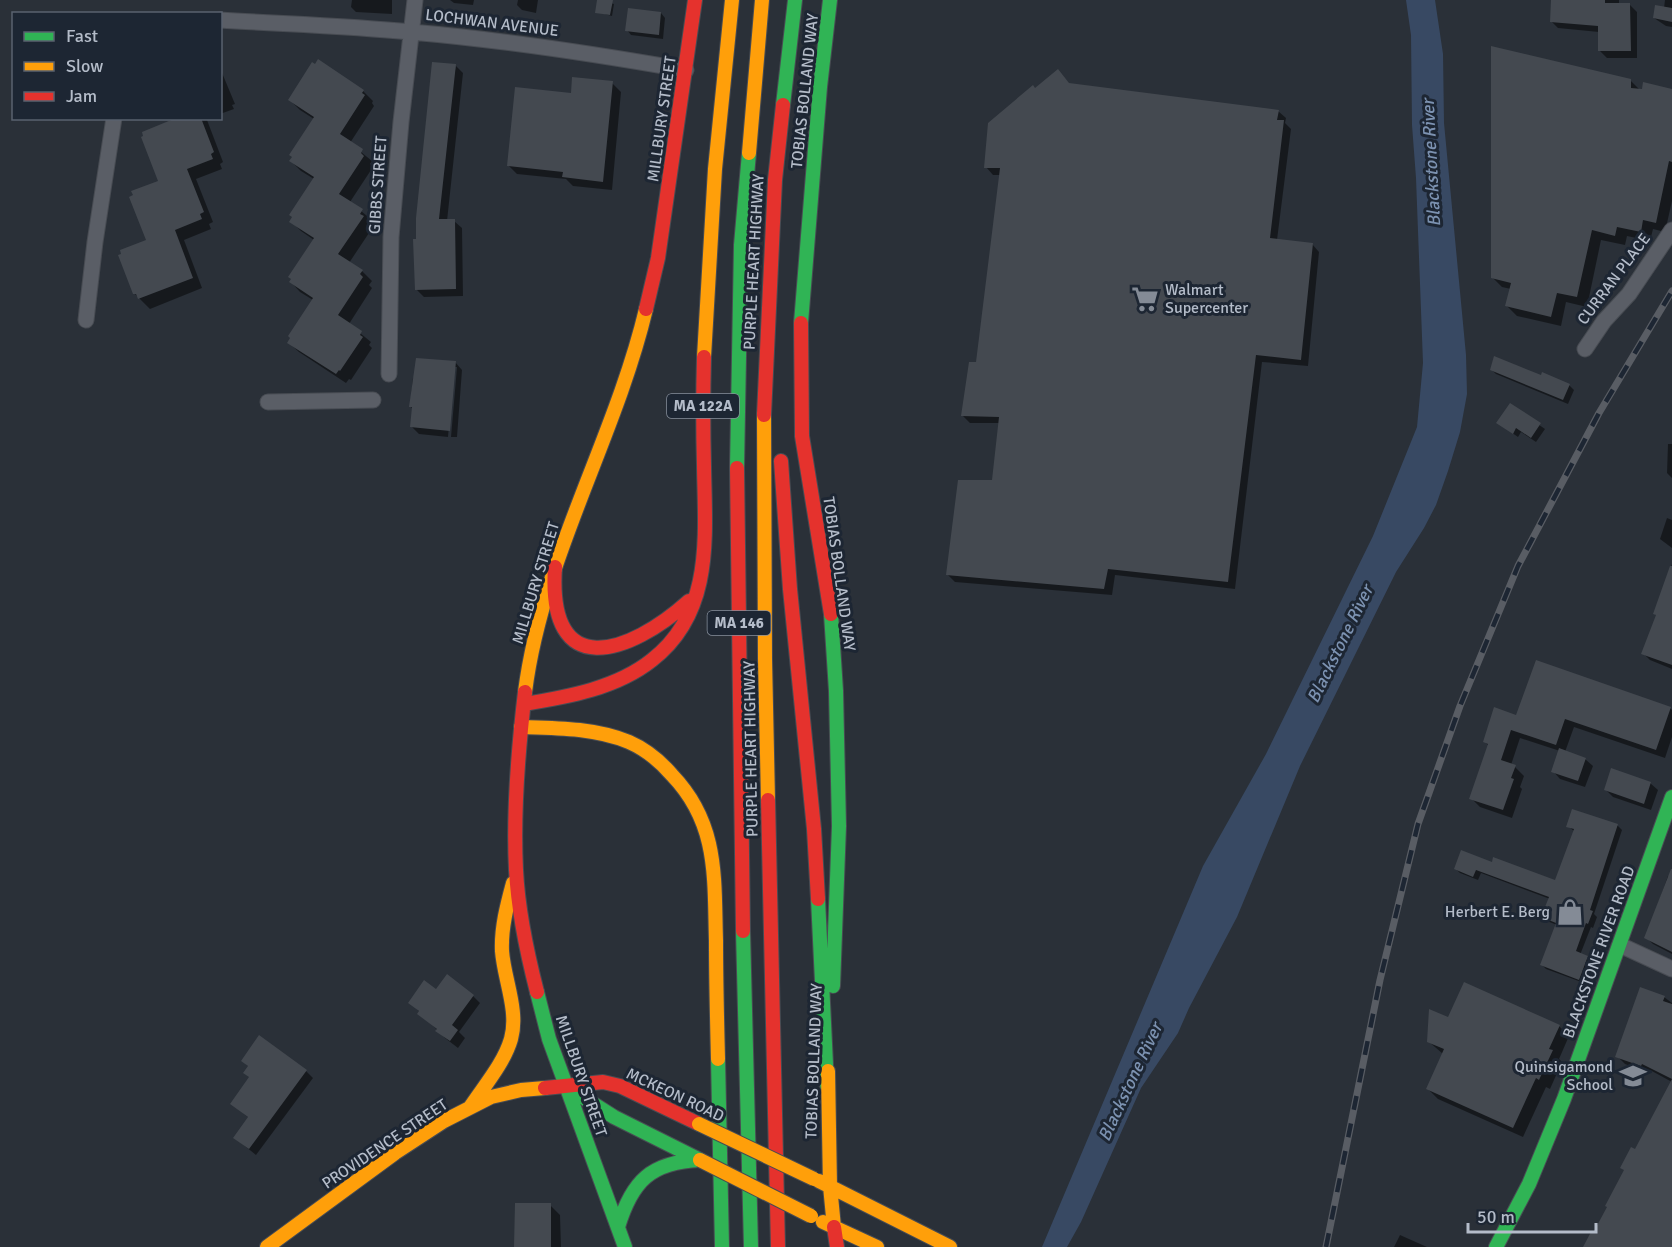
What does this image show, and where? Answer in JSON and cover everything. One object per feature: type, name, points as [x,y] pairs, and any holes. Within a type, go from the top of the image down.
[{"type":"main road","name":"MILLBURY STREET","points":[[626,1247],[549,1039],[533,983],[516,871],[515,795],[521,727],[532,650],[555,567],[626,379],[658,258],[695,0]]},
{"type":"main road","name":"MA 122A","points":[[524,704],[598,689],[652,660],[681,631],[700,589],[704,546],[703,406],[710,249],[722,86],[732,0]]},
{"type":"main road","name":"PURPLE HEART HIGHWAY","points":[[751,1247],[743,937],[737,456],[741,245],[762,0]]},
{"type":"main road","name":"PURPLE HEART HIGHWAY","points":[[778,1247],[765,647],[764,391],[775,180],[795,0]]},
{"type":"main road","name":"TOBIAS BOLLAND WAY","points":[[830,0],[820,87],[800,340],[802,436],[831,611],[838,736],[838,859],[827,1085],[830,1186],[837,1247]]},
{"type":"main road","points":[[769,273],[778,416]]},
{"type":"main road","points":[[780,452],[790,589],[814,830],[827,1085]]},
{"type":"main road","points":[[555,567],[554,591],[560,622],[569,636],[579,645],[589,649],[614,648],[645,636],[675,614],[700,589]]},
{"type":"main road","points":[[521,727],[589,731],[620,738],[669,770],[687,791],[702,817],[710,842],[714,867],[722,1247]]},
{"type":"main road","name":"BLACKSTONE RIVER ROAD","points":[[1496,1247],[1529,1184],[1564,1099],[1672,797]]},
{"type":"main road","points":[[471,1106],[503,1059],[511,1039],[512,1013],[502,951],[505,911],[516,871]]},
{"type":"main road","name":"MCKEON ROAD","points":[[567,1087],[603,1082],[620,1086],[830,1186],[950,1247]]},
{"type":"main road","points":[[567,1087],[614,1117],[877,1247]]},
{"type":"main road","name":"PROVIDENCE STREET","points":[[267,1247],[395,1153],[471,1106],[491,1097],[521,1090],[567,1087]]},
{"type":"main road","points":[[618,1227],[629,1196],[643,1178],[653,1170],[675,1162],[700,1160]]},
{"type":"street","name":"GIBBS STREET","points":[[389,374],[391,237],[400,122],[415,0]]},
{"type":"street","name":"LOCHWAN AVENUE","points":[[222,20],[411,32],[566,50],[686,70]]},
{"type":"street","points":[[86,320],[114,120]]},
{"type":"street","name":"CURRAN PLACE","points":[[1585,349],[1604,321],[1629,294],[1672,230]]},
{"type":"street","points":[[268,402],[373,400]]},
{"type":"street","points":[[1620,945],[1672,969]]},
{"type":"water","name":"Blackstone River","points":[[1406,0],[1435,0],[1443,54],[1444,123],[1466,355],[1467,394],[1460,432],[1436,505],[1396,572],[1300,766],[1237,917],[1178,1033],[1141,1088],[1081,1222],[1067,1247],[1042,1247],[1203,866],[1266,754],[1373,536],[1417,427],[1423,363],[1412,125],[1411,35]]},
{"type":"building","points":[[597,0],[613,0],[610,15],[595,13]]},
{"type":"building","points":[[1551,0],[1605,0],[1605,3],[1630,3],[1631,51],[1598,51],[1598,26],[1550,22]]},
{"type":"building","points":[[1655,5],[1672,8],[1672,22],[1653,18]]},
{"type":"building","points":[[628,8],[661,12],[659,35],[625,31]]},
{"type":"building","points":[[1491,46],[1631,79],[1631,88],[1642,89],[1643,82],[1672,89],[1672,162],[1669,161],[1656,223],[1643,220],[1641,232],[1617,227],[1615,236],[1592,230],[1577,297],[1557,293],[1551,317],[1505,306],[1511,283],[1491,278]]},
{"type":"building","points":[[318,59],[364,90],[362,93],[365,95],[340,134],[363,149],[361,153],[364,156],[339,194],[363,209],[360,214],[364,216],[338,254],[363,270],[360,274],[363,277],[338,315],[362,331],[360,335],[363,337],[336,374],[287,343],[290,338],[288,336],[313,298],[289,282],[291,279],[288,277],[314,238],[289,222],[292,217],[289,215],[314,177],[289,161],[292,157],[289,155],[314,117],[288,100],[312,62],[315,64]]},
{"type":"building","points":[[432,62],[456,64],[439,219],[455,219],[456,289],[415,290],[413,239],[416,239],[416,218]]},
{"type":"building","name":"Walmart Supercenter","points":[[1058,69],[1069,83],[1279,110],[1277,120],[1284,120],[1270,238],[1313,243],[1301,360],[1256,355],[1228,582],[1108,569],[1104,589],[946,575],[958,480],[992,480],[999,417],[961,416],[969,362],[976,362],[1000,168],[984,168],[988,123],[1033,85],[1035,88]]},
{"type":"building","points":[[572,77],[613,81],[603,182],[562,177],[563,172],[507,166],[515,87],[571,93]]},
{"type":"building","points":[[171,120],[202,120],[214,152],[211,154],[213,159],[187,169],[204,212],[200,214],[202,219],[175,230],[193,278],[138,299],[136,294],[133,294],[118,255],[121,254],[120,250],[146,240],[129,197],[133,195],[131,191],[158,181],[141,137],[142,132]]},
{"type":"building","points":[[1494,356],[1570,384],[1563,400],[1490,370]]},
{"type":"building","points":[[416,358],[456,361],[450,431],[410,427],[412,407],[409,407]]},
{"type":"building","points":[[1510,403],[1541,423],[1531,438],[1516,428],[1513,434],[1496,423]]},
{"type":"building","points":[[1670,566],[1672,566],[1672,665],[1641,654],[1656,615],[1653,614]]},
{"type":"building","points":[[1536,660],[1671,707],[1656,750],[1565,719],[1556,745],[1511,730],[1501,760],[1516,765],[1511,778],[1514,779],[1503,810],[1469,799],[1488,744],[1483,742],[1494,707],[1516,715]]},
{"type":"building","points":[[1559,748],[1586,758],[1578,781],[1551,772]]},
{"type":"building","points":[[1611,768],[1651,782],[1644,804],[1604,790]]},
{"type":"building","points":[[1572,809],[1618,824],[1590,910],[1593,911],[1576,951],[1588,956],[1579,980],[1540,965],[1556,923],[1541,917],[1549,897],[1476,870],[1473,877],[1454,869],[1461,850],[1492,862],[1493,857],[1555,880],[1574,829],[1566,827]]},
{"type":"building","points":[[1672,869],[1672,952],[1644,938]]},
{"type":"building","points":[[447,974],[474,995],[452,1025],[458,1030],[450,1041],[435,1031],[437,1029],[417,1014],[419,1011],[408,1003],[424,980],[436,989]]},
{"type":"building","points":[[1464,982],[1560,1025],[1549,1049],[1553,1050],[1539,1080],[1536,1078],[1513,1128],[1426,1089],[1444,1049],[1427,1042],[1429,1009],[1448,1017]]},
{"type":"building","points":[[1640,987],[1665,996],[1663,1001],[1672,1004],[1672,1079],[1642,1064],[1641,1066],[1615,1057]]},
{"type":"building","points":[[259,1035],[307,1070],[249,1149],[233,1138],[248,1117],[230,1104],[249,1077],[243,1073],[248,1066],[241,1061]]},
{"type":"building","points":[[1672,1079],[1672,1247],[1583,1247],[1607,1207],[1605,1206],[1624,1170],[1620,1168],[1631,1147],[1635,1149]]},
{"type":"building","points":[[515,1203],[551,1203],[551,1247],[514,1247]]},
{"type":"railway","points":[[1326,1247],[1380,980],[1418,824],[1460,706],[1518,566],[1599,413],[1672,291]]},
{"type":"traffic: fast","points":[[783,105],[795,0]]},
{"type":"traffic: fast","points":[[801,323],[820,87],[830,0]]},
{"type":"traffic: fast","points":[[737,468],[741,245],[749,153]]},
{"type":"traffic: fast","points":[[831,614],[836,691],[839,826],[833,986]]},
{"type":"traffic: fast","points":[[1496,1247],[1529,1184],[1564,1099],[1672,797]]},
{"type":"traffic: fast","points":[[818,899],[827,1085]]},
{"type":"traffic: fast","points":[[743,931],[751,1247]]},
{"type":"traffic: fast","points":[[537,992],[549,1039],[625,1247]]},
{"type":"traffic: fast","points":[[718,1059],[722,1247]]},
{"type":"traffic: fast","points":[[567,1087],[614,1117],[700,1160]]},
{"type":"traffic: fast","points":[[618,1227],[630,1197],[646,1177],[668,1165],[700,1160]]},
{"type":"traffic: slow","points":[[704,357],[715,169],[732,0]]},
{"type":"traffic: slow","points":[[749,153],[762,0]]},
{"type":"traffic: slow","points":[[525,692],[534,642],[547,594],[633,357],[646,309]]},
{"type":"traffic: slow","points":[[764,415],[768,800]]},
{"type":"traffic: slow","points":[[521,727],[589,731],[629,742],[657,760],[687,794],[706,832],[714,874],[718,1059]]},
{"type":"traffic: slow","points":[[471,1106],[499,1065],[511,1039],[513,1017],[503,962],[502,934],[513,883]]},
{"type":"traffic: slow","points":[[828,1071],[830,1186],[834,1227]]},
{"type":"traffic: slow","points":[[267,1247],[395,1153],[444,1121],[491,1097],[521,1090],[545,1088]]},
{"type":"traffic: slow","points":[[699,1124],[814,1179]]},
{"type":"traffic: slow","points":[[700,1160],[811,1216]]},
{"type":"traffic: slow","points":[[819,1181],[950,1247]]},
{"type":"traffic: slow","points":[[823,1222],[877,1247]]},
{"type":"traffic: jam","points":[[646,309],[658,258],[695,0]]},
{"type":"traffic: jam","points":[[764,415],[775,180],[783,105]]},
{"type":"traffic: jam","points":[[801,323],[802,436],[831,614]]},
{"type":"traffic: jam","points":[[524,704],[591,690],[623,678],[652,660],[672,641],[686,619],[696,596],[702,571],[704,545],[704,357]]},
{"type":"traffic: jam","points":[[781,461],[790,589],[814,829],[818,899]]},
{"type":"traffic: jam","points":[[737,468],[743,931]]},
{"type":"traffic: jam","points":[[555,567],[556,604],[564,629],[578,643],[596,648],[618,645],[642,635],[666,620],[689,601]]},
{"type":"traffic: jam","points":[[525,692],[517,781],[516,870],[524,932],[537,992]]},
{"type":"traffic: jam","points":[[768,800],[778,1247]]},
{"type":"traffic: jam","points":[[545,1088],[603,1082],[620,1086],[699,1124]]},
{"type":"traffic: jam","points":[[834,1227],[837,1247]]},
{"type":"place","name":"Walmart Supercenter","points":[[1145,299]]},
{"type":"place","name":"Herbert E. Berg","points":[[1570,912]]},
{"type":"place","name":"Quinsigamond School","points":[[1633,1076]]}]
